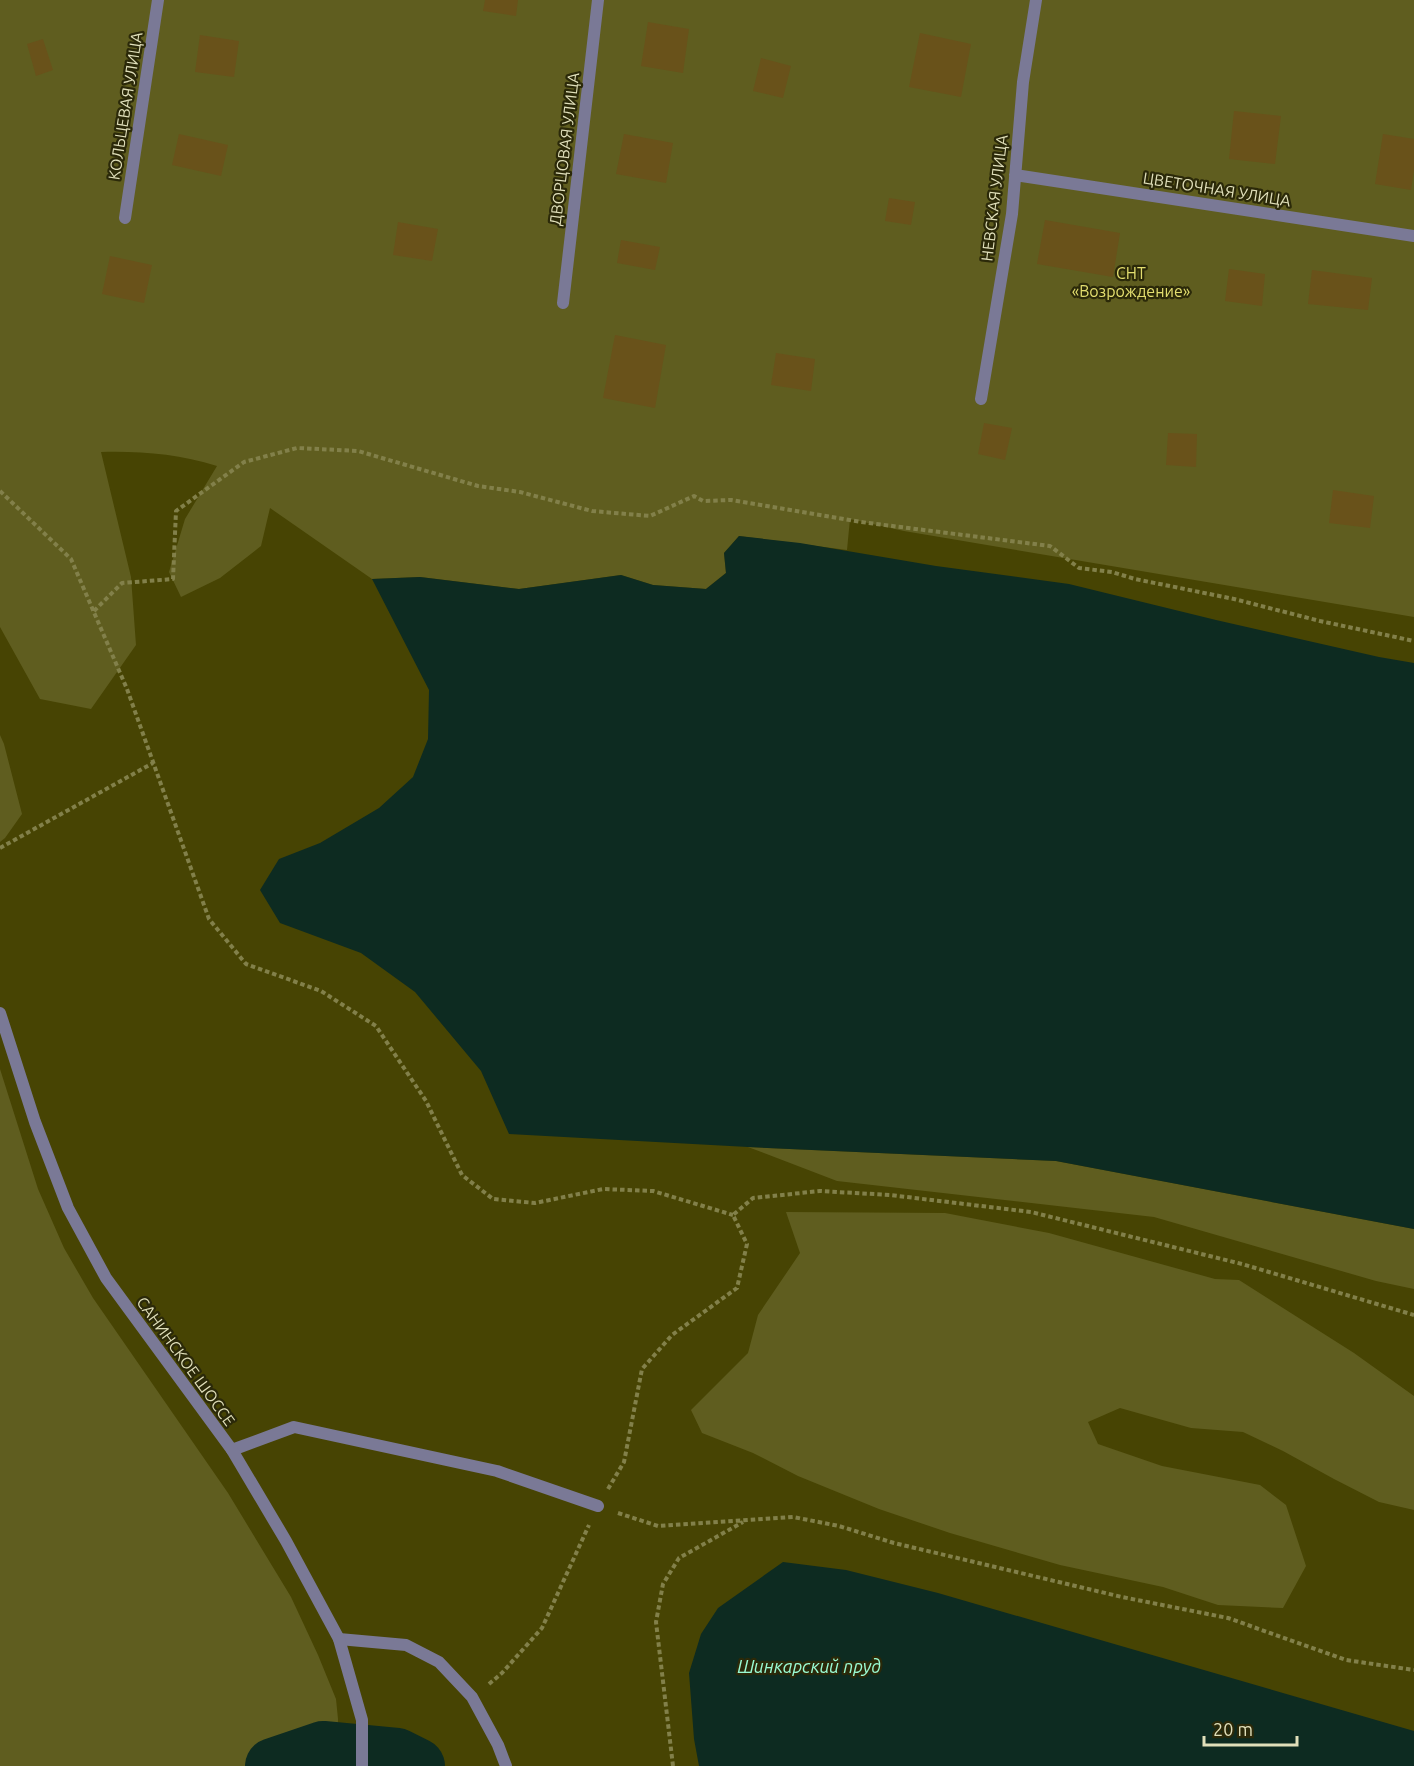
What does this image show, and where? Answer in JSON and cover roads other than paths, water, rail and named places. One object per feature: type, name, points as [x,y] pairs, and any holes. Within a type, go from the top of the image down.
[{"type":"street","name":"КОЛЬЦЕВАЯ УЛИЦА","points":[[124,218],[158,0]]},
{"type":"street","name":"ДВОРЦОВАЯ УЛИЦА","points":[[563,303],[598,0]]},
{"type":"street","name":"НЕВСКАЯ УЛИЦА","points":[[981,399],[1012,214],[1023,82],[1036,0]]},
{"type":"street","name":"ЦВЕТОЧНАЯ УЛИЦА","points":[[1015,175],[1414,236]]},
{"type":"street","name":"САНИНСКОЕ ШОССЕ","points":[[0,1013],[35,1122],[68,1208],[106,1278],[232,1450],[286,1541],[339,1639],[362,1720],[362,1766]]},
{"type":"street","points":[[232,1450],[294,1427],[497,1472],[598,1506]]},
{"type":"street","points":[[339,1639],[406,1645],[439,1662],[472,1697],[498,1745],[506,1766]]},
{"type":"water","points":[[739,536],[800,543],[936,566],[1069,584],[1216,620],[1414,663],[1414,1229],[1056,1161],[509,1134],[481,1071],[415,992],[361,953],[280,923],[260,890],[279,859],[320,843],[379,808],[413,777],[428,739],[429,690],[372,579],[420,577],[519,589],[621,575],[653,585],[706,589],[726,573],[724,553]]},
{"type":"water","name":"Шинкарский пруд","points":[[783,1562],[846,1570],[938,1593],[1414,1731],[1414,1766],[699,1766],[694,1739],[689,1673],[701,1634],[718,1608]]},
{"type":"waterway","points":[[273,1766],[323,1749],[397,1756],[417,1766]]},
{"type":"park label","name":"СНТ «Возрождение»","points":[[1131,282]]}]
